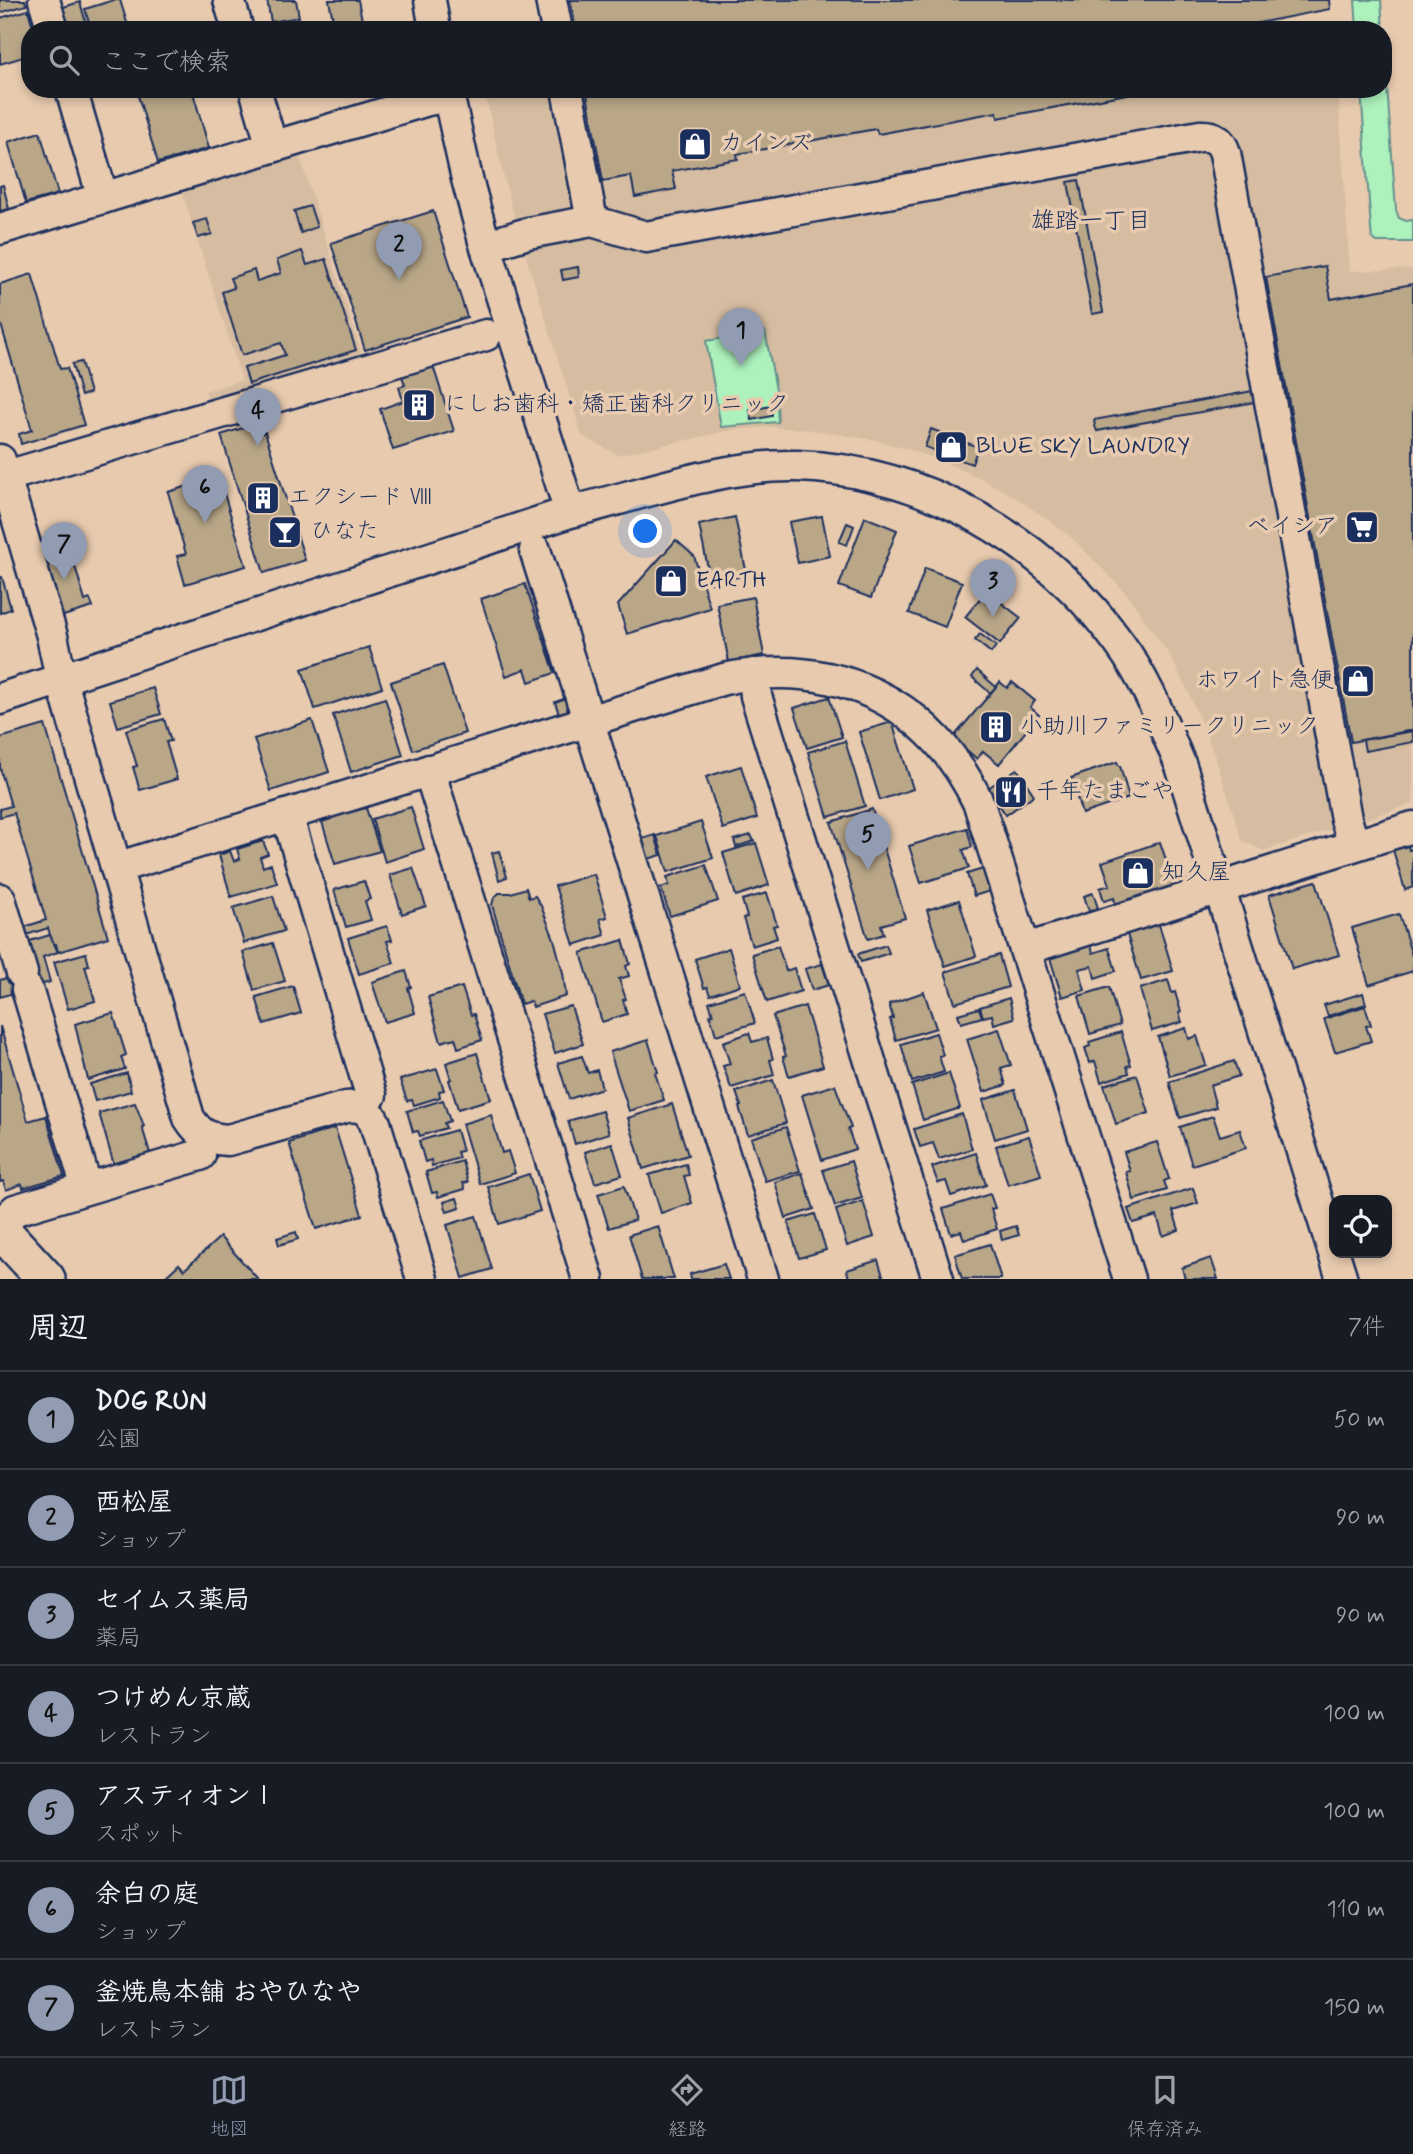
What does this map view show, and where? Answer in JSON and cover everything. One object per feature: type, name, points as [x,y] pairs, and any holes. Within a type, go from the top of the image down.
[{"type":"main road","points":[[5,1221],[46,1279]]},
{"type":"street","points":[[44,0],[50,21]]},
{"type":"street","points":[[229,0],[235,21]]},
{"type":"street","points":[[430,0],[434,21]]},
{"type":"street","points":[[551,0],[554,21]]},
{"type":"street","points":[[74,98],[103,198]]},
{"type":"street","points":[[258,98],[272,147]]},
{"type":"street","points":[[0,229],[433,98]]},
{"type":"street","points":[[449,98],[486,246],[570,512]]},
{"type":"street","points":[[569,98],[592,222]]},
{"type":"street","points":[[486,246],[528,233],[592,222],[646,236],[1199,136],[1208,135],[1216,139],[1225,153],[1346,819],[1354,845]]},
{"type":"street","points":[[422,1279],[375,1123],[364,1108],[346,1107],[228,1140],[212,1140],[198,1131],[188,1118],[61,678],[52,636],[2,471],[486,335]]},
{"type":"street","points":[[0,699],[570,512],[708,477],[799,466],[833,469],[901,484],[964,510],[1024,546],[1076,591],[1113,635],[1155,704],[1181,766],[1342,1279]]},
{"type":"street","points":[[535,550],[763,1279]]},
{"type":"street","points":[[116,868],[702,685],[754,674],[796,673],[844,682],[888,701],[932,735],[959,767],[979,804],[1129,1279]]},
{"type":"street","points":[[754,674],[755,696],[938,1279]]},
{"type":"street","points":[[429,770],[579,1277]]},
{"type":"street","points":[[287,815],[371,1095],[364,1108]]},
{"type":"street","points":[[1026,949],[1413,827]]},
{"type":"street","points":[[0,899],[83,1175]]},
{"type":"street","points":[[5,1221],[15,1210],[200,1155]]},
{"type":"shaded area","points":[[486,98],[1339,98],[1350,271],[1413,269],[1413,804],[1263,851],[1242,840],[1214,754],[1187,689],[1170,656],[1127,594],[1074,540],[1013,496],[980,478],[911,450],[874,440],[804,429],[769,427],[733,430],[618,455],[582,436],[518,231]]},
{"type":"shaded area","points":[[298,150],[363,358],[209,404],[205,391],[242,380],[180,186]]},
{"type":"green space","points":[[1355,0],[1381,0],[1382,21],[1356,21]]},
{"type":"green space","points":[[1362,98],[1388,98],[1396,210],[1399,218],[1413,220],[1413,242],[1377,242],[1372,238]]},
{"type":"green space","points":[[765,331],[776,390],[778,422],[721,427],[706,341]]},
{"type":"building","points":[[0,0],[25,0],[26,5],[0,13]]},
{"type":"building","points":[[120,0],[127,21],[88,21],[85,9]]},
{"type":"building","points":[[267,0],[296,0],[299,17],[271,21]]},
{"type":"building","points":[[329,0],[358,0],[362,21],[333,21]]},
{"type":"building","points":[[570,0],[1329,0],[1330,9],[1268,21],[574,21]]},
{"type":"building","points":[[80,2],[85,21],[64,21],[60,8]]},
{"type":"building","points":[[28,10],[31,21],[21,21],[21,58],[0,64],[0,18]]},
{"type":"building","points":[[139,98],[195,98],[209,148],[158,163]]},
{"type":"building","name":"カインズ","points":[[588,98],[1106,98],[998,118],[997,112],[878,134],[876,129],[737,154],[738,159],[672,171],[676,189],[635,197],[631,176],[603,181]]},
{"type":"building","points":[[40,132],[58,194],[26,203],[8,142]]},
{"type":"building","points":[[1079,180],[1103,312],[1092,314],[1068,182]]},
{"type":"building","points":[[3,185],[9,209],[0,211],[0,186]]},
{"type":"building","points":[[310,206],[317,227],[301,233],[294,211]]},
{"type":"building","points":[[433,211],[467,317],[365,350],[331,243]]},
{"type":"building","points":[[207,219],[212,234],[198,238],[193,223]]},
{"type":"building","points":[[302,251],[307,265],[326,259],[356,350],[249,384],[244,368],[285,355],[281,343],[242,355],[222,292],[234,288],[230,278],[254,270],[257,281],[281,273],[277,260]]},
{"type":"building","name":"ベイシア","points":[[1325,266],[1331,299],[1413,284],[1413,730],[1351,742],[1266,277]]},
{"type":"building","points":[[578,267],[579,277],[563,280],[561,270]]},
{"type":"building","points":[[32,274],[60,369],[67,368],[84,425],[21,444],[19,434],[32,430],[0,321],[0,284]]},
{"type":"building","points":[[81,362],[90,393],[81,396],[72,364]]},
{"type":"building","name":"にしお歯科・矯正歯科クリニック","points":[[433,366],[454,431],[393,450],[380,409],[403,401],[399,387],[405,385],[402,376]]},
{"type":"building","points":[[1253,391],[1255,402],[1097,431],[1095,426],[1094,420]]},
{"type":"building","points":[[771,406],[772,416],[752,420],[750,410]]},
{"type":"building","name":"エクシード Ⅷ","points":[[252,425],[255,436],[265,432],[305,560],[264,573],[221,435]]},
{"type":"building","name":"BLUE SKY LAUNDRY","points":[[931,429],[978,447],[972,464],[925,447]]},
{"type":"building","points":[[219,477],[246,566],[185,584],[177,556],[186,554],[168,492]]},
{"type":"building","points":[[822,516],[830,556],[798,563],[789,522]]},
{"type":"building","points":[[735,517],[747,575],[711,583],[699,525]]},
{"type":"building","points":[[865,517],[897,530],[871,598],[839,586]]},
{"type":"building","points":[[847,523],[854,526],[847,545],[839,542]]},
{"type":"building","points":[[62,535],[67,553],[71,552],[85,601],[90,599],[93,607],[60,617],[44,560],[47,559],[42,541]]},
{"type":"building","name":"EARTH","points":[[676,540],[694,556],[710,608],[627,634],[618,605]]},
{"type":"building","points":[[925,568],[962,582],[945,627],[909,613]]},
{"type":"building","points":[[0,577],[11,609],[0,613]]},
{"type":"building","points":[[525,584],[555,673],[529,682],[525,669],[506,676],[481,599]]},
{"type":"building","points":[[986,591],[1021,618],[1000,644],[965,617]]},
{"type":"building","points":[[753,597],[764,655],[729,662],[717,604]]},
{"type":"building","points":[[980,634],[996,646],[991,653],[975,640]]},
{"type":"building","points":[[369,647],[382,687],[315,709],[302,669]]},
{"type":"building","points":[[443,665],[465,733],[413,750],[391,682]]},
{"type":"building","points":[[977,670],[996,687],[990,693],[972,677]]},
{"type":"building","name":"小助川ファミリークリニック","points":[[1000,682],[1007,688],[1012,682],[1035,701],[1030,707],[1039,715],[999,764],[983,751],[977,759],[953,738]]},
{"type":"building","points":[[153,688],[161,714],[118,727],[110,701]]},
{"type":"building","points":[[829,697],[842,737],[807,748],[794,708]]},
{"type":"building","points":[[385,698],[403,755],[351,772],[333,715]]},
{"type":"building","points":[[566,698],[570,711],[559,714],[555,702]]},
{"type":"building","points":[[164,719],[171,741],[166,742],[177,779],[140,790],[133,767],[137,766],[126,730]]},
{"type":"building","points":[[312,720],[329,772],[271,791],[254,739]]},
{"type":"building","points":[[892,722],[913,789],[880,800],[859,732]]},
{"type":"building","points":[[45,725],[108,937],[58,952],[48,928],[23,936],[21,928],[46,920],[14,813],[0,817],[0,809],[11,806],[0,768],[0,738]]},
{"type":"building","points":[[1413,731],[1413,742],[1365,751],[1363,740]]},
{"type":"building","points":[[845,741],[865,806],[828,817],[808,752]]},
{"type":"building","points":[[1117,762],[1129,798],[1082,814],[1071,778]]},
{"type":"building","points":[[741,766],[757,818],[723,829],[706,777]]},
{"type":"building","name":"千年たまごや","points":[[1017,769],[1034,795],[1006,815],[988,788]]},
{"type":"building","points":[[411,807],[424,849],[385,862],[372,819]]},
{"type":"building","points":[[366,808],[380,851],[335,864],[322,822]]},
{"type":"building","points":[[872,809],[905,918],[881,925],[884,934],[868,939],[831,822]]},
{"type":"building","points":[[701,822],[713,858],[668,872],[657,836]]},
{"type":"building","points":[[967,828],[972,847],[963,850],[969,868],[921,883],[909,846]]},
{"type":"building","points":[[655,835],[661,855],[645,860],[639,840]]},
{"type":"building","points":[[751,835],[754,841],[736,847],[734,840]]},
{"type":"building","points":[[263,841],[268,854],[260,857],[263,867],[271,864],[277,883],[231,897],[219,855],[230,851],[234,861],[240,859],[237,849]]},
{"type":"building","name":"知久屋","points":[[1160,842],[1175,887],[1116,906],[1114,898],[1104,901],[1100,888],[1110,885],[1102,862]]},
{"type":"building","points":[[756,843],[769,885],[736,896],[723,853]]},
{"type":"building","points":[[1408,845],[1409,850],[1413,849],[1413,887],[1405,890],[1393,850]]},
{"type":"building","points":[[499,851],[507,877],[499,880],[492,853]]},
{"type":"building","points":[[706,865],[718,901],[670,916],[661,888],[669,885],[667,877]]},
{"type":"building","points":[[413,868],[426,906],[402,914],[390,875]]},
{"type":"building","points":[[986,868],[993,890],[974,896],[967,874]]},
{"type":"building","points":[[594,874],[607,917],[600,919],[605,935],[574,945],[555,886]]},
{"type":"building","points":[[364,881],[370,899],[365,901],[371,920],[346,927],[334,890]]},
{"type":"building","points":[[1316,881],[1339,955],[1292,969],[1269,895]]},
{"type":"building","points":[[526,888],[529,898],[535,896],[541,906],[554,939],[566,996],[533,1007],[531,1001],[521,1004],[492,905],[499,893],[511,893]]},
{"type":"building","points":[[767,893],[777,925],[773,926],[777,938],[752,946],[743,918],[747,917],[742,900]]},
{"type":"building","points":[[1093,893],[1098,908],[1089,911],[1084,896]]},
{"type":"building","points":[[273,896],[284,931],[244,943],[233,908]]},
{"type":"building","points":[[959,900],[976,956],[945,966],[927,910]]},
{"type":"building","points":[[1399,914],[1413,959],[1413,971],[1369,985],[1352,928]]},
{"type":"building","points":[[1158,921],[1173,971],[1141,980],[1126,931]]},
{"type":"building","points":[[387,926],[392,940],[387,941],[394,963],[359,974],[348,938]]},
{"type":"building","points":[[50,935],[58,952],[43,957],[50,982],[0,997],[0,980],[31,971],[23,943]]},
{"type":"building","points":[[623,940],[630,964],[626,966],[629,976],[619,979],[626,999],[623,1000],[627,1014],[602,1022],[581,953]]},
{"type":"building","points":[[273,943],[285,981],[254,990],[243,952]]},
{"type":"building","points":[[886,945],[889,953],[861,962],[858,954]]},
{"type":"building","points":[[1091,945],[1093,953],[1109,948],[1116,971],[1095,978],[1092,966],[1079,969],[1085,990],[1062,997],[1050,958]]},
{"type":"building","points":[[778,946],[786,971],[794,968],[801,991],[767,1002],[752,954]]},
{"type":"building","points":[[729,948],[740,985],[710,995],[707,987],[704,988],[695,959]]},
{"type":"building","points":[[86,953],[89,965],[85,966],[95,1001],[68,1009],[54,962]]},
{"type":"building","points":[[999,955],[1008,987],[955,1003],[945,972]]},
{"type":"building","points":[[822,964],[829,985],[812,990],[805,969]]},
{"type":"building","points":[[406,971],[415,1013],[385,1022],[372,982]]},
{"type":"building","points":[[1168,980],[1172,993],[1175,992],[1182,1022],[1152,1031],[1140,989]]},
{"type":"building","points":[[293,986],[301,1013],[264,1024],[256,997]]},
{"type":"building","points":[[462,987],[482,1040],[458,1048],[455,1038],[441,1042],[428,997]]},
{"type":"building","points":[[1109,987],[1120,1025],[1090,1034],[1079,996]]},
{"type":"building","points":[[745,991],[755,1023],[716,1035],[709,1002]]},
{"type":"building","points":[[924,992],[936,1028],[896,1040],[889,1004]]},
{"type":"building","points":[[1363,993],[1366,1004],[1328,1016],[1324,1005]]},
{"type":"building","points":[[1009,998],[1014,1018],[994,1024],[992,1015],[983,1017],[980,1007]]},
{"type":"building","points":[[571,1006],[583,1044],[555,1053],[542,1014]]},
{"type":"building","points":[[805,1006],[823,1066],[789,1076],[783,1057],[786,1056],[773,1016]]},
{"type":"building","points":[[1365,1006],[1371,1025],[1366,1026],[1371,1041],[1335,1052],[1324,1019]]},
{"type":"building","points":[[979,1008],[982,1017],[961,1023],[958,1014]]},
{"type":"building","points":[[113,1013],[126,1055],[121,1057],[125,1069],[88,1080],[75,1024]]},
{"type":"building","points":[[0,1026],[28,1121],[46,1116],[64,1176],[6,1190],[3,1181],[0,1182]]},
{"type":"building","points":[[1186,1028],[1189,1039],[1197,1036],[1206,1065],[1170,1076],[1158,1037]]},
{"type":"building","points":[[999,1029],[1011,1065],[1001,1068],[1006,1085],[984,1092],[967,1039]]},
{"type":"building","points":[[1121,1032],[1131,1065],[1127,1066],[1129,1073],[1101,1082],[1095,1061],[1090,1063],[1085,1048],[1090,1046],[1089,1042]]},
{"type":"building","points":[[749,1033],[752,1042],[767,1038],[774,1075],[731,1088],[723,1066],[730,1064],[723,1042]]},
{"type":"building","points":[[936,1033],[943,1055],[939,1056],[944,1072],[912,1082],[901,1044]]},
{"type":"building","points":[[648,1040],[664,1100],[629,1111],[610,1052]]},
{"type":"building","points":[[477,1053],[491,1099],[458,1109],[446,1063]]},
{"type":"building","points":[[582,1056],[588,1073],[597,1070],[602,1088],[569,1099],[558,1063]]},
{"type":"building","points":[[1234,1061],[1239,1076],[1210,1085],[1216,1107],[1180,1118],[1169,1082]]},
{"type":"building","points":[[437,1069],[444,1090],[439,1091],[440,1097],[414,1105],[412,1100],[407,1101],[400,1080]]},
{"type":"building","points":[[127,1073],[131,1091],[95,1101],[90,1084]]},
{"type":"building","points":[[949,1073],[960,1108],[923,1120],[912,1085]]},
{"type":"building","points":[[1137,1075],[1149,1113],[1116,1124],[1104,1085]]},
{"type":"building","points":[[773,1080],[786,1123],[748,1135],[736,1092]]},
{"type":"building","points":[[835,1085],[851,1128],[848,1129],[855,1149],[822,1160],[802,1095]]},
{"type":"building","points":[[1015,1090],[1027,1129],[995,1139],[983,1100]]},
{"type":"building","points":[[443,1100],[450,1121],[444,1123],[446,1128],[420,1136],[418,1131],[413,1132],[407,1111]]},
{"type":"building","points":[[135,1103],[150,1153],[114,1165],[99,1113]]},
{"type":"building","points":[[672,1104],[688,1155],[643,1169],[628,1118]]},
{"type":"building","points":[[602,1111],[609,1133],[575,1144],[568,1121]]},
{"type":"building","points":[[962,1114],[972,1149],[939,1159],[933,1143],[920,1147],[914,1129]]},
{"type":"building","points":[[491,1115],[502,1153],[508,1151],[515,1173],[480,1184],[462,1124]]},
{"type":"building","points":[[1213,1116],[1220,1136],[1240,1130],[1246,1148],[1192,1165],[1180,1127]]},
{"type":"building","points":[[786,1127],[800,1171],[765,1181],[751,1138]]},
{"type":"building","points":[[335,1128],[362,1215],[316,1229],[289,1143]]},
{"type":"building","points":[[456,1130],[462,1151],[457,1152],[459,1158],[432,1166],[431,1160],[425,1162],[419,1141]]},
{"type":"building","points":[[1029,1136],[1041,1175],[1008,1185],[996,1146]]},
{"type":"building","points":[[1157,1142],[1169,1179],[1164,1181],[1167,1190],[1134,1200],[1126,1172],[1130,1171],[1124,1152]]},
{"type":"building","points":[[612,1143],[622,1175],[595,1183],[585,1152]]},
{"type":"building","points":[[976,1153],[986,1185],[951,1196],[946,1181],[938,1183],[932,1167]]},
{"type":"building","points":[[462,1161],[468,1182],[463,1183],[465,1189],[438,1197],[437,1192],[432,1193],[426,1172]]},
{"type":"building","points":[[851,1161],[862,1198],[835,1206],[823,1170]]},
{"type":"building","points":[[686,1164],[689,1175],[684,1176],[692,1203],[661,1213],[649,1175]]},
{"type":"building","points":[[802,1173],[814,1209],[786,1218],[775,1182]]},
{"type":"building","points":[[529,1174],[540,1211],[499,1224],[488,1187]]},
{"type":"building","points":[[624,1186],[635,1220],[609,1228],[598,1194]]},
{"type":"building","points":[[1193,1188],[1198,1203],[1173,1211],[1179,1230],[1163,1236],[1157,1216],[1133,1223],[1128,1209]]},
{"type":"building","points":[[990,1194],[995,1208],[991,1209],[997,1229],[964,1240],[961,1231],[951,1234],[943,1209]]},
{"type":"building","points":[[457,1198],[460,1208],[447,1212],[444,1202]]},
{"type":"building","points":[[863,1201],[874,1237],[847,1246],[836,1210]]},
{"type":"building","points":[[815,1214],[826,1250],[799,1258],[788,1222]]},
{"type":"building","points":[[476,1216],[492,1269],[463,1278],[447,1225]]},
{"type":"building","points":[[658,1226],[674,1279],[642,1279],[629,1235]]},
{"type":"building","points":[[1016,1226],[1019,1235],[1002,1240],[1000,1231]]},
{"type":"building","points":[[296,1232],[298,1239],[279,1245],[277,1238]]},
{"type":"building","points":[[220,1237],[258,1279],[163,1279],[179,1264],[184,1270]]},
{"type":"building","points":[[990,1244],[1001,1279],[962,1279],[955,1255]]},
{"type":"building","points":[[1211,1258],[1218,1279],[1185,1279],[1182,1268]]},
{"type":"building","points":[[878,1260],[884,1279],[849,1279],[847,1270]]},
{"type":"building","points":[[724,1264],[729,1279],[691,1279],[690,1274]]},
{"type":"place","name":"カインズ","points":[[695,144]]},
{"type":"place","name":"西松屋","points":[[399,280]]},
{"type":"place","name":"DOG RUN","points":[[741,366]]},
{"type":"place","name":"にしお歯科・矯正歯科クリニック","points":[[419,405]]},
{"type":"place","name":"つけめん京蔵","points":[[258,446]]},
{"type":"place","name":"BLUE SKY LAUNDRY","points":[[951,447]]},
{"type":"place","name":"エクシード Ⅷ","points":[[263,498]]},
{"type":"place","name":"余白の庭","points":[[205,523]]},
{"type":"place","name":"ベイシア","points":[[1362,527]]},
{"type":"place","name":"ひなた","points":[[285,532]]},
{"type":"place","name":"釜焼鳥本舗 おやひなや","points":[[64,580]]},
{"type":"place","name":"EARTH","points":[[671,581]]},
{"type":"place","name":"セイムス薬局","points":[[993,617]]},
{"type":"place","name":"ホワイト急便","points":[[1358,681]]},
{"type":"place","name":"小助川ファミリークリニック","points":[[996,727]]},
{"type":"place","name":"千年たまごや","points":[[1011,792]]},
{"type":"place","name":"アスティオンⅠ","points":[[868,870]]},
{"type":"place","name":"知久屋","points":[[1138,873]]},
{"type":"district","name":"雄踏一丁目","points":[[1091,221]]}]
